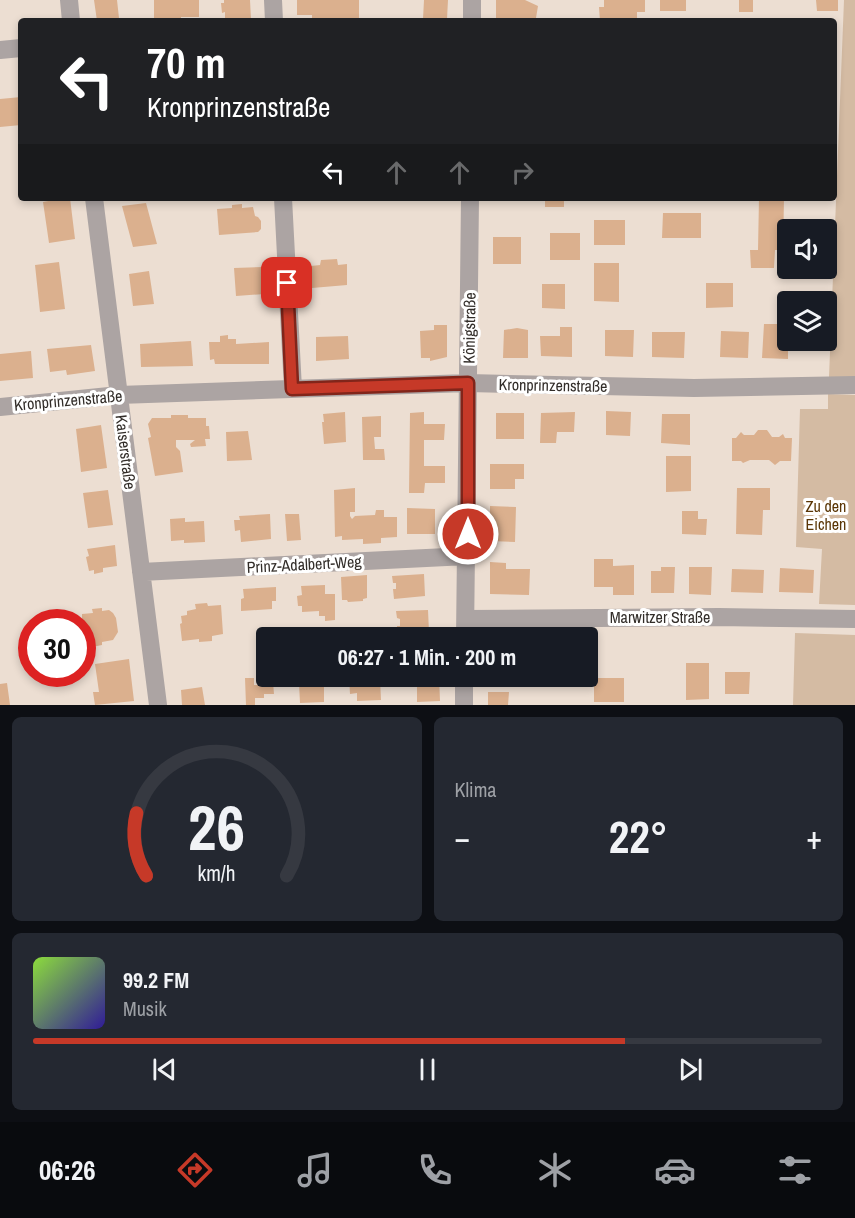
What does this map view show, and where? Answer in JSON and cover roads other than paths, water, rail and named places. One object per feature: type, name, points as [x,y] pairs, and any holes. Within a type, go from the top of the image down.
[{"type":"street","points":[[69,0],[71,18]]},
{"type":"street","points":[[273,0],[274,18]]},
{"type":"street","points":[[472,0],[472,18]]},
{"type":"street","points":[[0,50],[18,48]]},
{"type":"street","name":"Kaiserstraße","points":[[94,201],[158,705]]},
{"type":"street","points":[[283,201],[292,389]]},
{"type":"street","name":"Königstraße","points":[[466,627],[470,201]]},
{"type":"street","name":"Kronprinzenstraße","points":[[0,407],[119,395],[468,383],[694,388],[855,385]]},
{"type":"street","name":"Prinz-Adalbert-Weg","points":[[141,572],[467,556]]},
{"type":"street","name":"Marwitzer Straße","points":[[466,619],[730,617],[855,619]]},
{"type":"street","points":[[464,687],[464,705]]},
{"type":"park label","name":"Zu den Eichen","points":[[826,515]]}]
